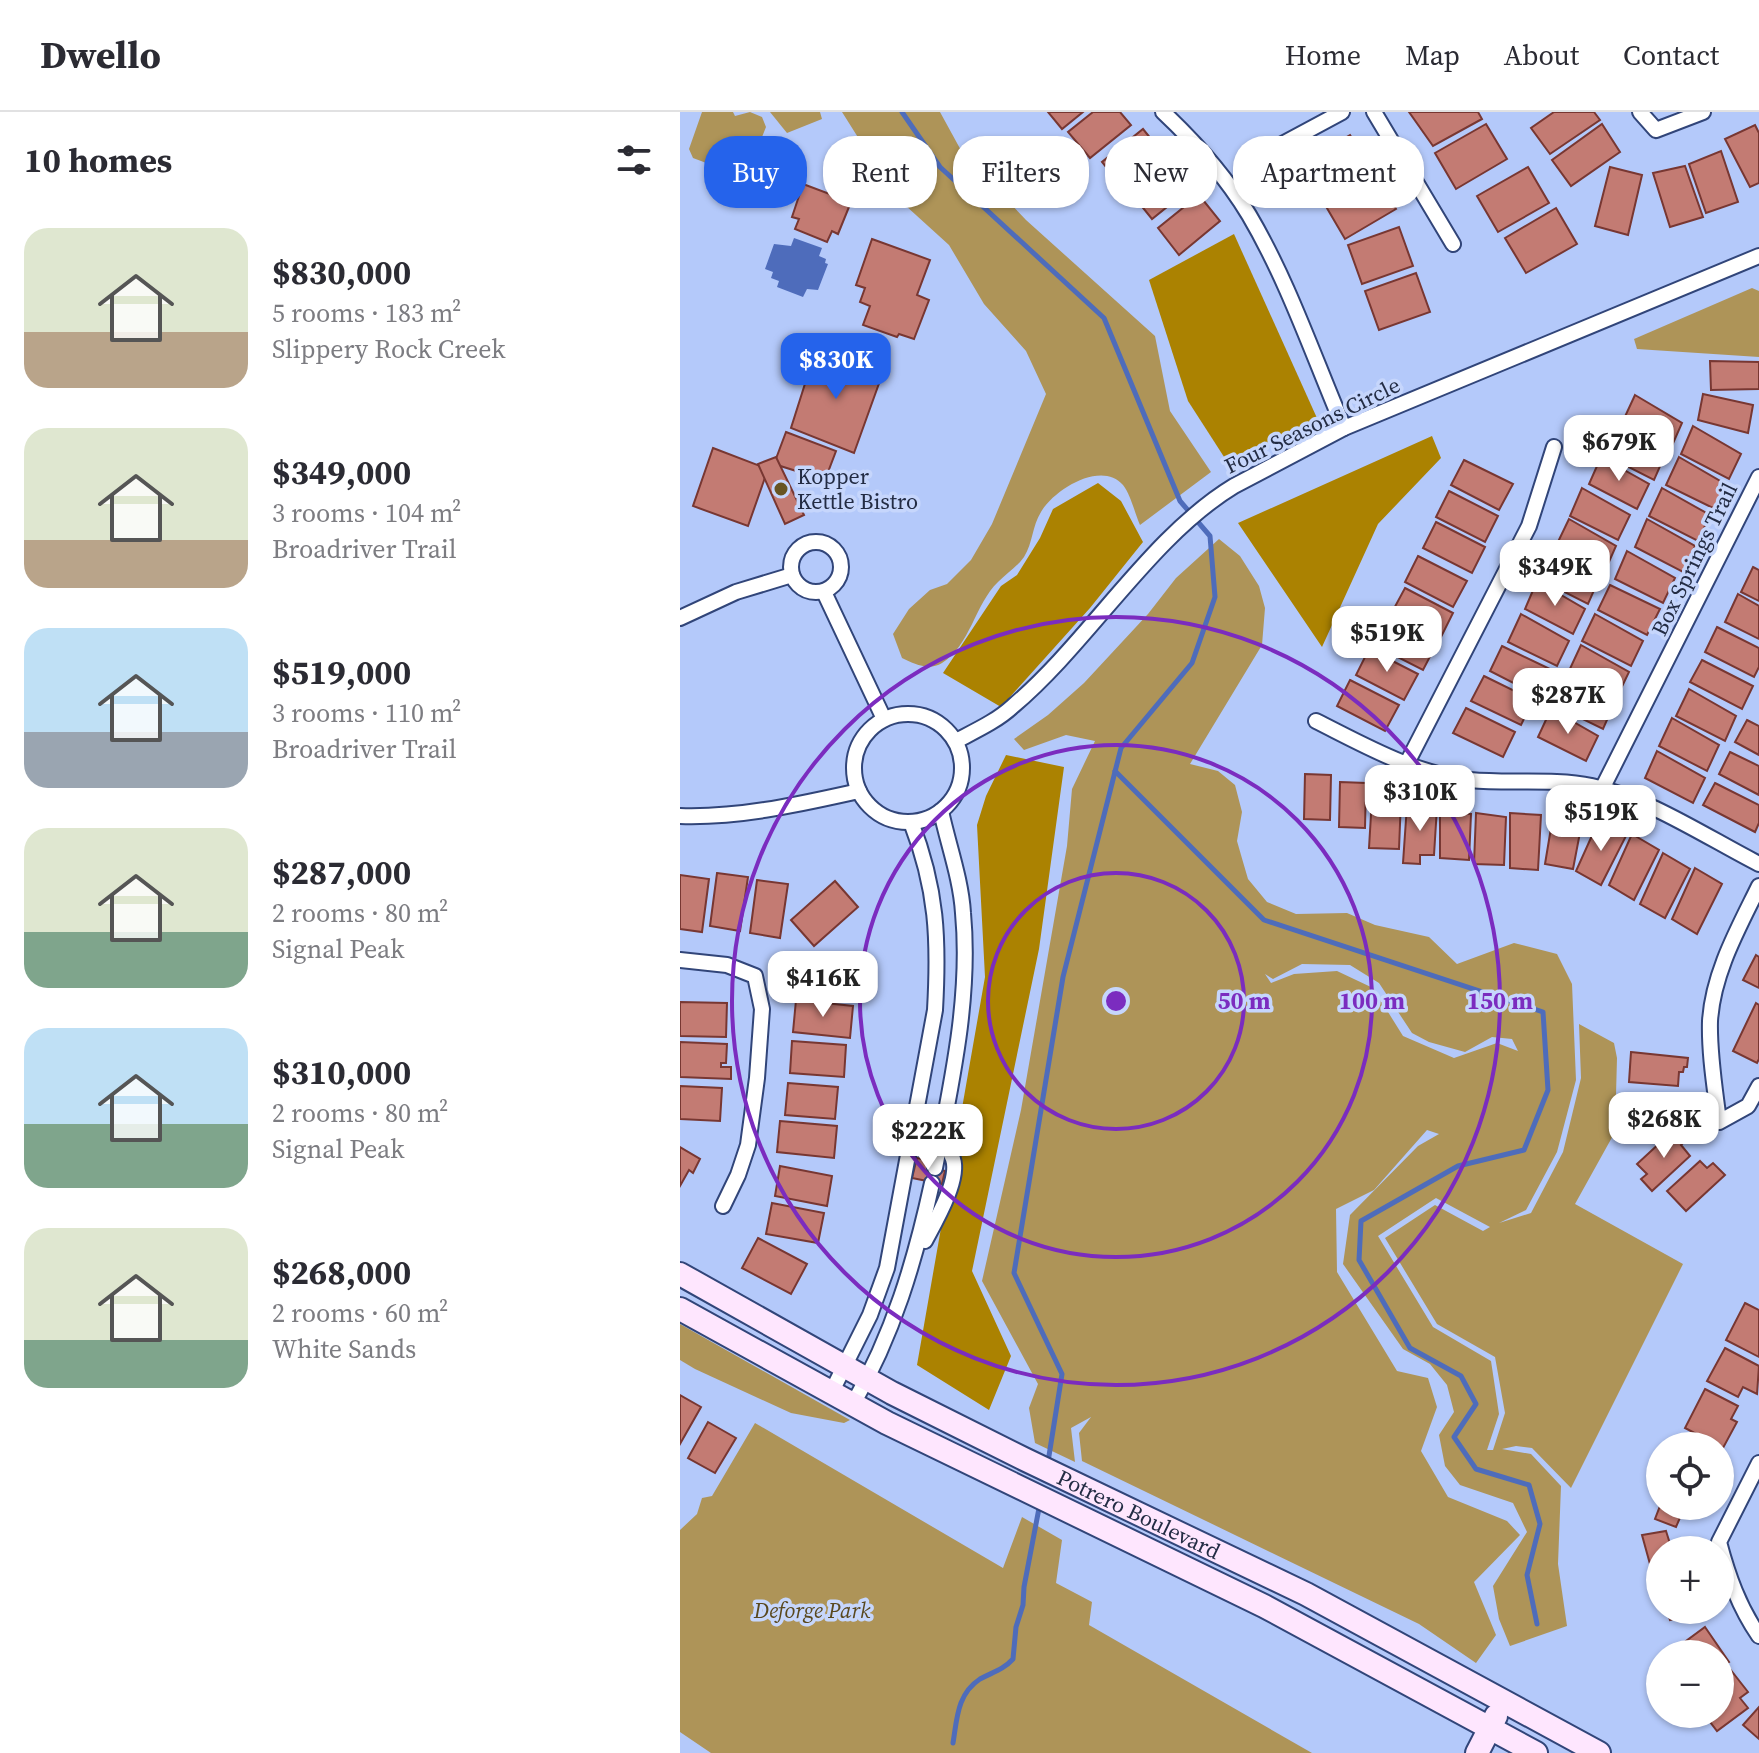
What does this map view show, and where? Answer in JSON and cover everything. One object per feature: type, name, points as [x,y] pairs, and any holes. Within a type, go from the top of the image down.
[{"type":"street","points":[[1163,112],[1226,181],[1249,214],[1268,250],[1344,428]]},
{"type":"street","points":[[1297,136],[1342,112]]},
{"type":"street","points":[[1374,112],[1453,244]]},
{"type":"street","points":[[1640,112],[1656,130],[1703,112]]},
{"type":"street","name":"Four Seasons Circle","points":[[956,741],[1010,709],[1037,684],[1169,540],[1217,496],[1344,428],[1759,256]]},
{"type":"street","points":[[1406,765],[1529,526],[1554,447]]},
{"type":"street","name":"Box Springs Trail","points":[[1602,789],[1759,477]]},
{"type":"street","points":[[817,542],[832,547],[838,553],[842,568],[837,583],[824,592],[801,588],[792,575],[792,559],[802,546],[817,542]]},
{"type":"street","points":[[680,618],[736,592],[792,575]]},
{"type":"street","points":[[824,592],[884,719]]},
{"type":"street","points":[[900,714],[916,714],[946,728],[956,741],[963,771],[959,787],[941,811],[927,819],[911,822],[881,814],[868,805],[859,791],[854,775],[854,758],[870,728],[884,719],[900,714]]},
{"type":"street","points":[[1316,721],[1406,765],[1467,780],[1565,783],[1602,789],[1633,800],[1759,864]]},
{"type":"street","points":[[680,816],[762,812],[859,791]]},
{"type":"street","points":[[853,1404],[891,1328],[913,1263],[941,1136],[963,995],[963,912],[941,811]]},
{"type":"street","points":[[831,1393],[870,1315],[883,1280],[899,1214],[935,1010],[937,975],[931,879],[911,822]]},
{"type":"street","points":[[1759,886],[1732,941],[1714,997],[1711,1040],[1719,1122],[1748,1106],[1759,1086]]},
{"type":"street","points":[[680,960],[727,965],[755,976],[762,1009],[748,1145],[723,1206]]},
{"type":"street","points":[[913,1132],[941,1136]]},
{"type":"street","points":[[913,1263],[941,1211],[951,1182],[954,1161],[941,1136]]},
{"type":"street","points":[[899,1214],[925,1218]]},
{"type":"street","name":"Potrero Boulevard","points":[[680,1274],[867,1379],[1024,1459],[1306,1594],[1599,1753]]},
{"type":"street","name":"Potrero Boulevard","points":[[680,1309],[831,1393],[1018,1488],[1264,1606],[1490,1728],[1522,1750]]},
{"type":"street","points":[[1759,1463],[1719,1542],[1730,1581],[1748,1621],[1759,1636]]},
{"type":"street","points":[[1477,1753],[1504,1701]]},
{"type":"street","points":[[1522,1750],[1531,1716]]},
{"type":"green space","points":[[702,112],[733,112],[735,116],[750,112],[762,117],[766,127],[762,136],[704,136],[704,162],[693,158],[689,149]]},
{"type":"green space","points":[[770,112],[820,112],[822,119],[787,133]]},
{"type":"green space","points":[[842,112],[940,112],[953,136],[953,208],[1015,208],[1155,336],[1170,411],[1211,472],[1140,525],[1126,489],[1114,478],[1091,476],[1067,487],[1047,503],[1024,557],[990,591],[952,656],[927,667],[902,658],[893,634],[909,609],[930,590],[947,584],[971,560],[992,524],[1046,394],[1026,351],[984,304],[949,245],[908,208],[937,208],[937,136],[857,136]]},
{"type":"green space","points":[[1752,288],[1759,291],[1759,357],[1637,349],[1634,339]]},
{"type":"green space","points":[[1219,539],[1240,556],[1259,586],[1265,608],[1262,645],[1190,764],[1218,771],[1235,785],[1242,812],[1237,841],[1248,879],[1267,902],[1296,914],[1347,913],[1375,925],[1429,937],[1457,964],[1514,943],[1557,954],[1572,984],[1576,1080],[1557,1152],[1526,1210],[1499,1223],[1531,1213],[1563,1152],[1581,1078],[1579,1024],[1614,1043],[1617,1058],[1615,1132],[1575,1204],[1683,1264],[1571,1488],[1532,1448],[1516,1446],[1502,1449],[1531,1454],[1561,1486],[1558,1564],[1567,1626],[1510,1646],[1499,1619],[1493,1586],[1527,1532],[1513,1503],[1460,1485],[1445,1466],[1439,1435],[1454,1412],[1447,1385],[1430,1364],[1403,1349],[1343,1264],[1350,1215],[1418,1146],[1439,1134],[1427,1130],[1374,1190],[1336,1209],[1337,1272],[1397,1371],[1428,1378],[1437,1407],[1421,1451],[1448,1497],[1507,1521],[1520,1535],[1474,1582],[1496,1635],[1476,1663],[1419,1624],[1082,1461],[1079,1433],[1091,1417],[1071,1428],[1075,1462],[1035,1443],[1029,1408],[1038,1384],[982,1281],[1021,1110],[1067,846],[1072,789],[1095,741],[1066,735],[1024,750],[1014,739],[1048,715],[1084,683],[1148,614],[1176,578]],"holes":[[[1302,964],[1350,965],[1379,983],[1412,1033],[1429,1042],[1465,1052],[1492,1037],[1512,1039],[1518,1051],[1497,1043],[1454,1058],[1403,1036],[1373,988],[1337,971],[1294,974],[1271,983],[1265,974],[1273,979]],[[1436,1198],[1490,1227],[1483,1231],[1435,1205],[1385,1238],[1437,1324],[1495,1357],[1505,1413],[1493,1450],[1487,1450],[1499,1414],[1491,1361],[1433,1327],[1378,1236]]]},
{"type":"green space","points":[[680,1324],[850,1420],[844,1423],[791,1413],[695,1369],[680,1360]]},
{"type":"green space","name":"Deforge Park","points":[[755,1423],[1003,1568],[1022,1517],[1062,1540],[1056,1583],[1092,1602],[1089,1625],[1312,1753],[711,1753],[680,1732],[680,1530],[697,1514],[702,1498],[712,1496]]},
{"type":"shaded area","points":[[1234,234],[1321,427],[1226,460],[1188,401],[1149,280]]},
{"type":"shaded area","points":[[1432,436],[1441,458],[1378,524],[1322,647],[1238,523]]},
{"type":"shaded area","points":[[1098,483],[1121,501],[1143,542],[1090,608],[1001,707],[943,673],[1001,586],[1017,575],[1040,538],[1053,509]]},
{"type":"shaded area","points":[[1006,755],[1064,767],[1039,949],[972,1271],[1011,1356],[989,1410],[917,1365],[985,977],[977,825],[986,796]]},
{"type":"water","points":[[794,238],[822,248],[819,256],[826,259],[825,263],[828,264],[818,290],[807,289],[803,297],[777,287],[779,281],[771,278],[773,272],[765,269],[774,244],[791,246]]},
{"type":"building","points":[[1048,112],[1083,112],[1062,129]]},
{"type":"building","points":[[1093,112],[1120,112],[1131,125],[1117,136],[1105,136],[1105,146],[1090,158],[1089,136],[1071,136],[1068,132]]},
{"type":"building","points":[[1409,112],[1478,112],[1482,119],[1433,146]]},
{"type":"building","points":[[1554,112],[1594,112],[1600,120],[1550,154],[1531,128]]},
{"type":"building","points":[[1486,124],[1507,159],[1456,189],[1435,153]]},
{"type":"building","points":[[1602,124],[1620,152],[1571,186],[1552,160]]},
{"type":"building","points":[[1755,125],[1759,133],[1759,183],[1750,187],[1725,139]]},
{"type":"building","points":[[1143,129],[1149,136],[1134,136]]},
{"type":"building","points":[[1721,151],[1738,202],[1706,213],[1689,164]]},
{"type":"building","points":[[1685,166],[1703,217],[1670,227],[1653,173]]},
{"type":"building","points":[[1528,167],[1549,203],[1498,232],[1477,196]]},
{"type":"building","points":[[1610,167],[1642,175],[1628,235],[1595,226]]},
{"type":"building","points":[[807,186],[823,192],[823,208],[849,208],[838,234],[832,231],[827,242],[795,229],[799,219],[792,217],[795,208],[807,208]]},
{"type":"building","points":[[1143,208],[1166,208],[1152,219]]},
{"type":"building","points":[[1183,208],[1210,208],[1220,221],[1179,255],[1158,228]]},
{"type":"building","points":[[1327,208],[1395,208],[1396,209],[1345,239]]},
{"type":"building","points":[[1556,208],[1577,244],[1526,273],[1505,238]]},
{"type":"building","points":[[1399,227],[1413,266],[1362,284],[1348,245]]},
{"type":"building","points":[[872,239],[930,260],[917,295],[929,300],[914,339],[899,334],[897,337],[863,325],[870,306],[860,302],[865,288],[856,285]]},
{"type":"building","points":[[1416,273],[1430,312],[1379,330],[1365,291]]},
{"type":"building","points":[[816,349],[882,375],[854,453],[791,428]]},
{"type":"building","points":[[1710,361],[1759,362],[1759,389],[1711,390]]},
{"type":"building","points":[[1703,394],[1753,405],[1748,433],[1698,420]]},
{"type":"building","points":[[1635,395],[1682,423],[1671,448],[1622,423]]},
{"type":"building","points":[[1693,426],[1741,454],[1729,479],[1681,454]]},
{"type":"building","points":[[1618,427],[1665,455],[1654,480],[1605,455]]},
{"type":"building","points":[[786,432],[836,451],[825,480],[774,464]]},
{"type":"building","points":[[713,448],[768,469],[748,526],[693,506]]},
{"type":"building","name":"Kopper Kettle Bistro","points":[[776,457],[804,515],[785,524],[758,464]]},
{"type":"building","points":[[1601,457],[1649,484],[1637,509],[1589,484]]},
{"type":"building","points":[[1679,457],[1727,485],[1715,509],[1666,485]]},
{"type":"building","points":[[1464,460],[1513,484],[1499,510],[1451,485]]},
{"type":"building","points":[[1582,488],[1630,515],[1618,540],[1570,516]]},
{"type":"building","points":[[1662,488],[1710,515],[1698,541],[1649,516]]},
{"type":"building","points":[[1449,491],[1498,516],[1485,542],[1436,517]]},
{"type":"building","points":[[1569,519],[1616,546],[1605,571],[1556,546]]},
{"type":"building","points":[[1647,519],[1695,546],[1683,572],[1635,547]]},
{"type":"building","points":[[1436,522],[1485,547],[1472,573],[1423,548]]},
{"type":"building","points":[[1627,551],[1675,578],[1663,603],[1615,579]]},
{"type":"building","points":[[1552,552],[1599,579],[1588,604],[1539,579]]},
{"type":"building","points":[[1418,556],[1467,581],[1453,607],[1405,582]]},
{"type":"building","points":[[1753,567],[1759,570],[1759,601],[1741,592]]},
{"type":"building","points":[[1537,581],[1585,609],[1573,634],[1525,609]]},
{"type":"building","points":[[1610,585],[1660,609],[1647,635],[1598,610]]},
{"type":"building","points":[[1405,588],[1453,613],[1440,639],[1391,614]]},
{"type":"building","points":[[1738,594],[1759,606],[1759,639],[1725,622]]},
{"type":"building","points":[[1521,614],[1569,641],[1557,666],[1508,642]]},
{"type":"building","points":[[1595,614],[1643,641],[1631,666],[1582,641]]},
{"type":"building","points":[[1388,620],[1436,645],[1423,670],[1374,645]]},
{"type":"building","points":[[1717,627],[1759,648],[1759,667],[1754,677],[1705,652]]},
{"type":"building","points":[[1581,645],[1629,672],[1617,697],[1568,673]]},
{"type":"building","points":[[1502,646],[1552,670],[1539,696],[1490,671]]},
{"type":"building","points":[[1369,649],[1418,674],[1404,700],[1356,675]]},
{"type":"building","points":[[1702,660],[1753,686],[1742,709],[1690,682]]},
{"type":"building","points":[[1484,676],[1533,700],[1521,725],[1471,701]]},
{"type":"building","points":[[1567,677],[1614,704],[1603,729],[1554,705]]},
{"type":"building","points":[[1350,680],[1399,705],[1385,731],[1337,706]]},
{"type":"building","points":[[1689,689],[1736,716],[1725,741],[1676,716]]},
{"type":"building","points":[[1466,708],[1515,732],[1503,757],[1453,733]]},
{"type":"building","points":[[1551,709],[1598,736],[1586,761],[1538,737]]},
{"type":"building","points":[[1672,718],[1719,745],[1707,771],[1659,746]]},
{"type":"building","points":[[1747,720],[1759,726],[1759,755],[1735,742]]},
{"type":"building","points":[[1657,751],[1705,778],[1693,803],[1645,778]]},
{"type":"building","points":[[1730,752],[1759,766],[1759,795],[1719,774]]},
{"type":"building","points":[[1305,774],[1331,775],[1330,820],[1304,819]]},
{"type":"building","points":[[1340,782],[1366,783],[1365,828],[1339,827]]},
{"type":"building","points":[[1715,783],[1759,805],[1759,823],[1755,832],[1703,805]]},
{"type":"building","points":[[1372,798],[1401,799],[1399,849],[1369,848]]},
{"type":"building","points":[[1407,805],[1437,807],[1434,855],[1420,855],[1420,864],[1403,863]]},
{"type":"building","points":[[1440,812],[1471,814],[1469,860],[1440,858]]},
{"type":"building","points":[[1476,813],[1506,817],[1504,865],[1474,864]]},
{"type":"building","points":[[1510,813],[1541,815],[1538,870],[1510,868]]},
{"type":"building","points":[[1553,816],[1582,822],[1573,869],[1545,864]]},
{"type":"building","points":[[1599,820],[1626,836],[1601,885],[1576,871]]},
{"type":"building","points":[[1632,834],[1659,850],[1634,900],[1609,885]]},
{"type":"building","points":[[1663,853],[1690,869],[1665,918],[1640,904]]},
{"type":"building","points":[[1695,868],[1722,884],[1697,934],[1672,919]]},
{"type":"building","points":[[717,873],[748,877],[740,931],[710,926]]},
{"type":"building","points":[[680,875],[709,879],[702,932],[680,929]]},
{"type":"building","points":[[757,880],[788,884],[780,938],[750,933]]},
{"type":"building","points":[[835,881],[858,907],[814,946],[791,920]]},
{"type":"building","points":[[1756,955],[1759,957],[1759,988],[1743,980]]},
{"type":"building","points":[[803,958],[860,964],[857,995],[800,990]]},
{"type":"building","points":[[796,1000],[853,1006],[850,1038],[793,1032]]},
{"type":"building","points":[[680,1002],[727,1003],[726,1037],[680,1036]]},
{"type":"building","points":[[1756,1003],[1759,1005],[1757,1063],[1733,1051]]},
{"type":"building","points":[[792,1041],[846,1045],[844,1077],[790,1073]]},
{"type":"building","points":[[680,1042],[727,1044],[726,1063],[721,1063],[721,1067],[731,1067],[731,1079],[680,1077]]},
{"type":"building","points":[[1631,1052],[1688,1058],[1687,1067],[1679,1072],[1678,1086],[1629,1082]]},
{"type":"building","points":[[788,1083],[838,1087],[835,1119],[785,1115]]},
{"type":"building","points":[[680,1086],[722,1088],[720,1121],[680,1119]]},
{"type":"building","points":[[1674,1093],[1675,1122],[1628,1124],[1627,1094]]},
{"type":"building","points":[[780,1121],[837,1126],[834,1158],[777,1152]]},
{"type":"building","points":[[1675,1129],[1686,1140],[1681,1145],[1690,1156],[1652,1191],[1641,1179],[1647,1174],[1637,1164]]},
{"type":"building","points":[[680,1147],[700,1159],[693,1173],[689,1170],[680,1186]]},
{"type":"building","points":[[917,1158],[932,1161],[931,1167],[945,1171],[942,1184],[912,1178]]},
{"type":"building","points":[[1700,1161],[1707,1168],[1713,1163],[1725,1175],[1686,1211],[1667,1191]]},
{"type":"building","points":[[780,1166],[832,1176],[827,1206],[775,1196]]},
{"type":"building","points":[[772,1203],[824,1213],[818,1243],[766,1234]]},
{"type":"building","points":[[758,1238],[807,1264],[791,1294],[742,1268]]},
{"type":"building","points":[[1745,1303],[1759,1310],[1759,1357],[1726,1340]]},
{"type":"building","points":[[1725,1348],[1759,1366],[1757,1394],[1743,1387],[1738,1397],[1707,1381]]},
{"type":"building","points":[[1705,1389],[1738,1406],[1731,1419],[1737,1422],[1732,1432],[1693,1432],[1685,1428]]},
{"type":"building","points":[[680,1395],[701,1407],[680,1444]]},
{"type":"building","points":[[708,1422],[736,1438],[715,1473],[688,1458]]},
{"type":"building","points":[[1658,1520],[1679,1520],[1676,1527]]},
{"type":"building","points":[[1666,1531],[1668,1536],[1646,1536],[1646,1550],[1642,1535]]},
{"type":"building","points":[[1705,1627],[1714,1640],[1687,1640]]},
{"type":"building","points":[[1734,1674],[1748,1692],[1740,1698],[1748,1708],[1734,1718]]},
{"type":"building","points":[[1759,1707],[1759,1739],[1743,1725]]},
{"type":"waterway","points":[[902,112],[940,167],[1104,318],[1180,501],[1210,536],[1215,597],[1192,663],[1121,748],[1063,977],[1014,1273],[1062,1374],[1048,1462]]},
{"type":"waterway","points":[[1115,771],[1264,920],[1543,1012],[1548,1090],[1524,1150],[1458,1166],[1361,1221],[1359,1260],[1410,1348],[1461,1376],[1476,1404],[1454,1437],[1476,1469],[1529,1485],[1540,1524],[1527,1575],[1537,1624]]},
{"type":"waterway","points":[[953,1743],[959,1708],[967,1692],[980,1679],[1013,1659],[1016,1627],[1023,1605],[1040,1503]]},
{"type":"place","name":"Kopper Kettle Bistro","points":[[781,489]]}]
